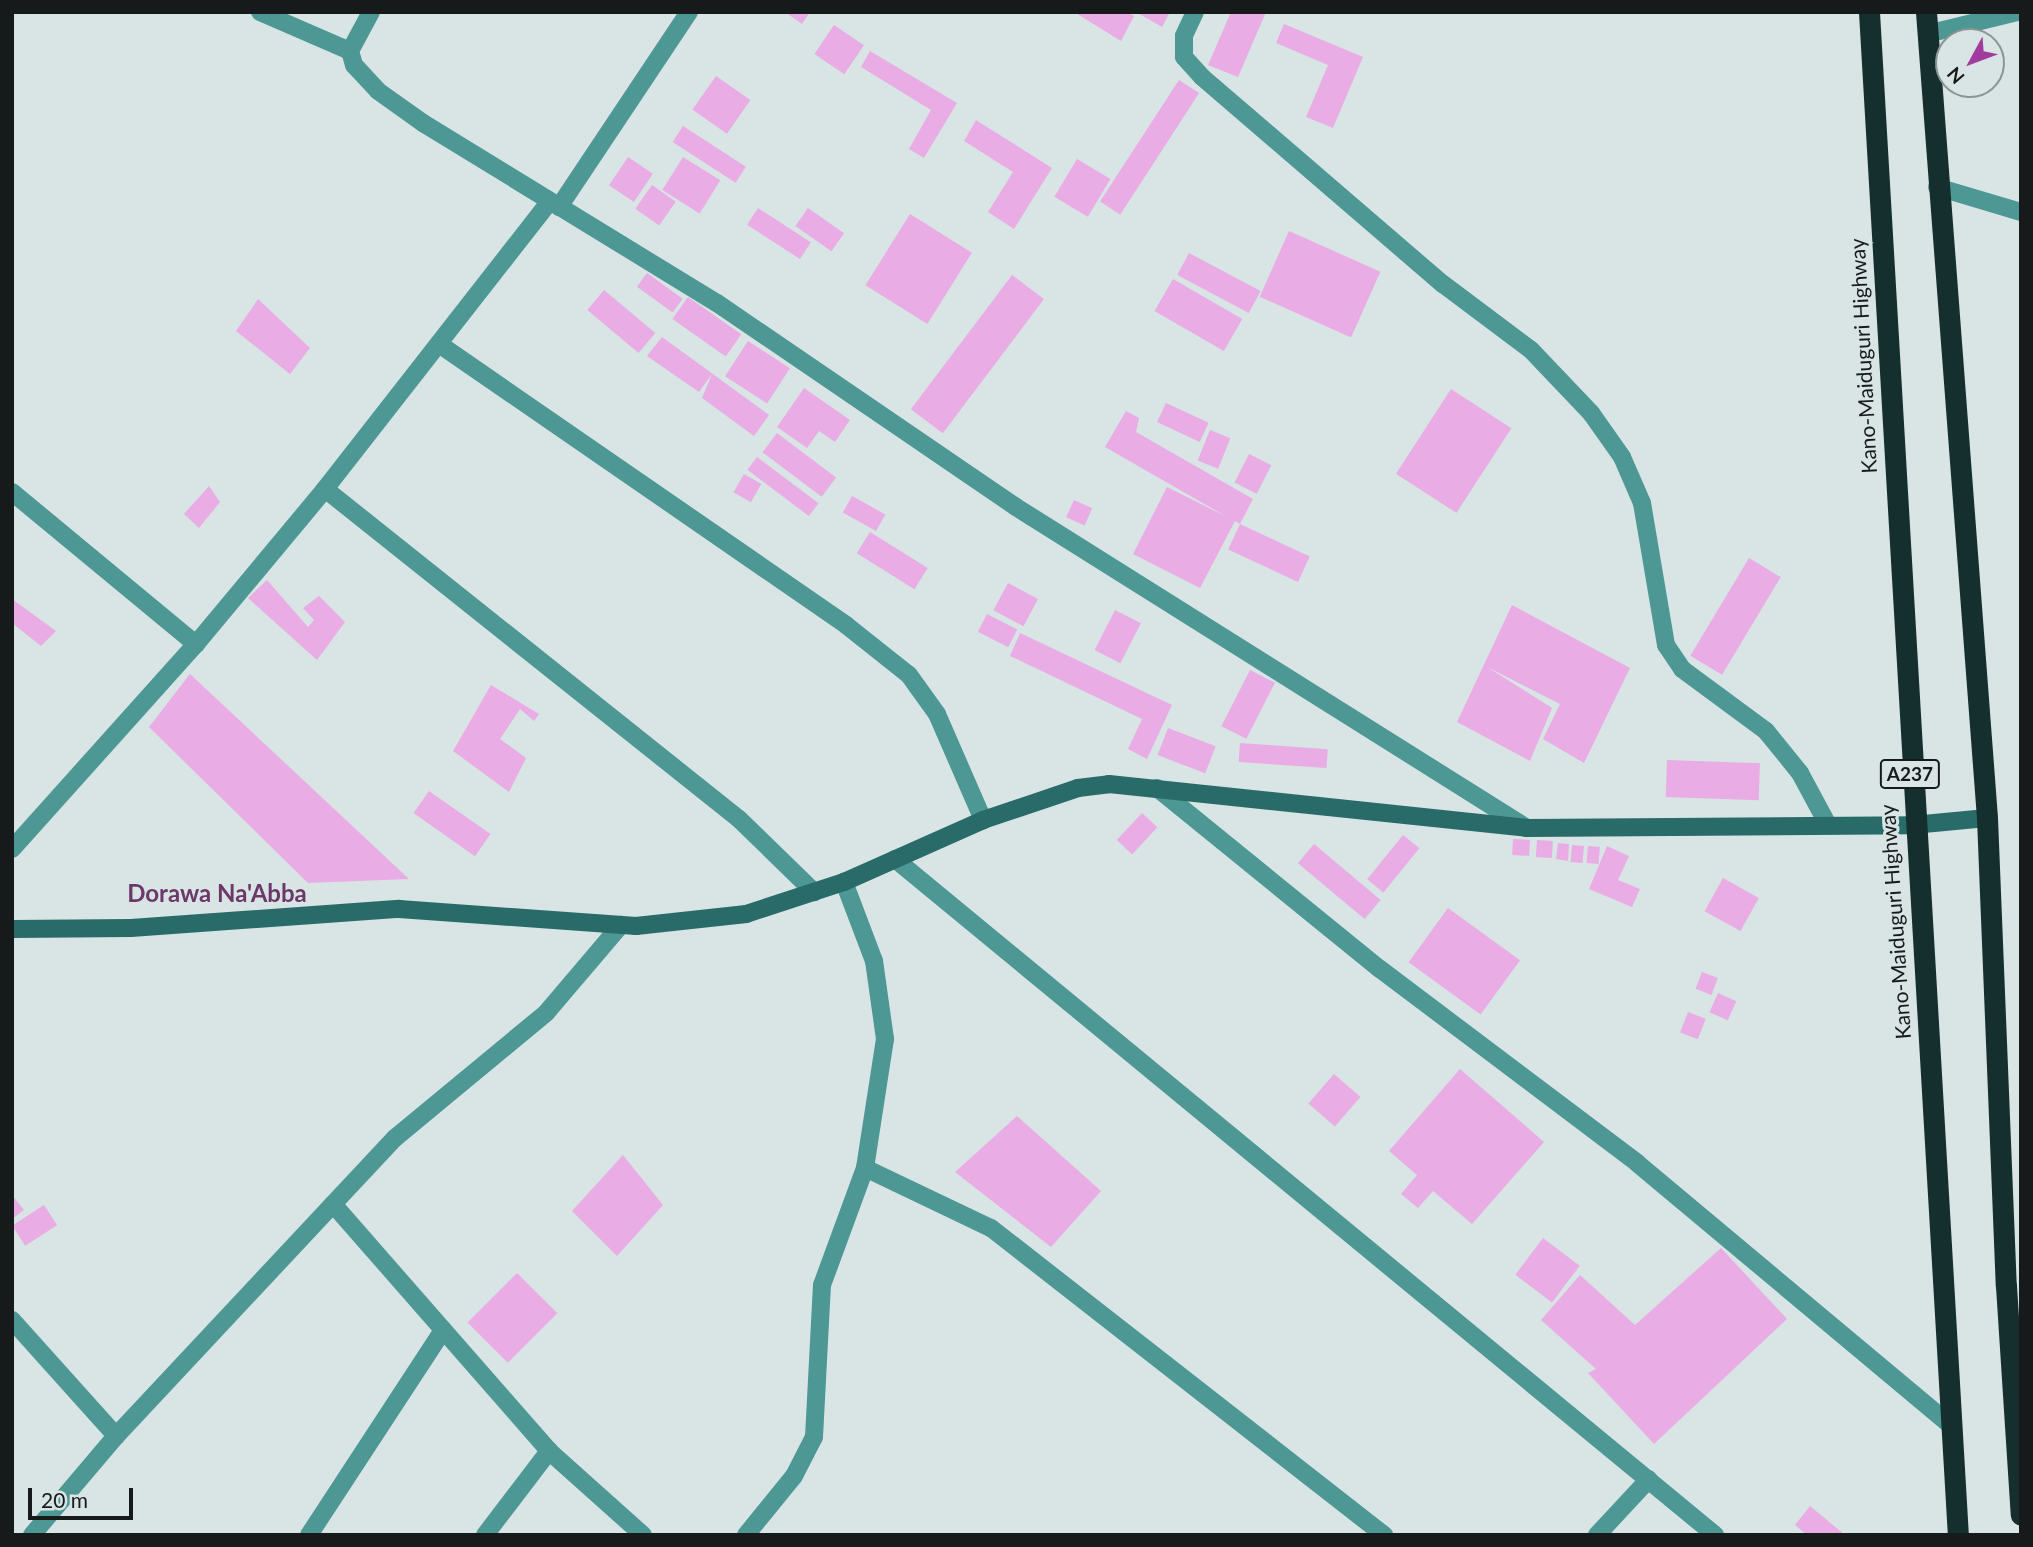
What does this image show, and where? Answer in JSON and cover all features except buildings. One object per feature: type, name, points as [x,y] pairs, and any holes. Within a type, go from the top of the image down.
[{"type":"highway","name":"Kano-Maiduguri Highway","points":[[1869,12],[1913,825],[1958,1535]]},
{"type":"highway","points":[[1926,12],[1937,187],[1987,818],[2006,1286],[2021,1515]]},
{"type":"main road","points":[[12,929],[131,928],[399,909],[621,925],[746,915],[844,882],[983,820],[1078,788],[1109,784],[1527,828],[1913,825],[1987,818]]},
{"type":"street","points":[[260,12],[350,51]]},
{"type":"street","points":[[371,12],[350,51],[354,65],[378,91],[554,204],[717,303],[1016,507],[1527,828]]},
{"type":"street","points":[[12,849],[196,644],[324,489],[554,204],[689,12]]},
{"type":"street","points":[[1195,12],[1184,36],[1184,57],[1202,77],[1443,284],[1531,350],[1591,413],[1622,457],[1642,503],[1666,645],[1682,669],[1766,731],[1800,773],[1828,825]]},
{"type":"street","points":[[1927,34],[2017,12]]},
{"type":"street","points":[[1937,187],[2021,212]]},
{"type":"street","points":[[439,344],[846,625],[909,675],[937,714],[983,820]]},
{"type":"street","points":[[324,489],[739,819],[814,892]]},
{"type":"street","points":[[12,492],[196,644]]},
{"type":"street","points":[[1157,788],[1380,969],[1637,1163],[1951,1426]]},
{"type":"street","points":[[895,859],[1010,950],[1435,1308],[1715,1535]]},
{"type":"street","points":[[746,1535],[794,1476],[814,1437],[822,1285],[865,1168],[885,1040],[874,961],[844,882]]},
{"type":"street","points":[[32,1535],[116,1436],[396,1138],[546,1013],[621,925]]},
{"type":"street","points":[[865,1168],[991,1228],[1384,1535]]},
{"type":"street","points":[[333,1204],[548,1451],[643,1535]]},
{"type":"street","points":[[12,1320],[116,1436]]},
{"type":"street","points":[[309,1535],[443,1330]]},
{"type":"street","points":[[485,1535],[548,1451]]},
{"type":"street","points":[[1597,1535],[1649,1479]]},
{"type":"district","name":"Dorawa Na'Abba","points":[[217,893]]}]
